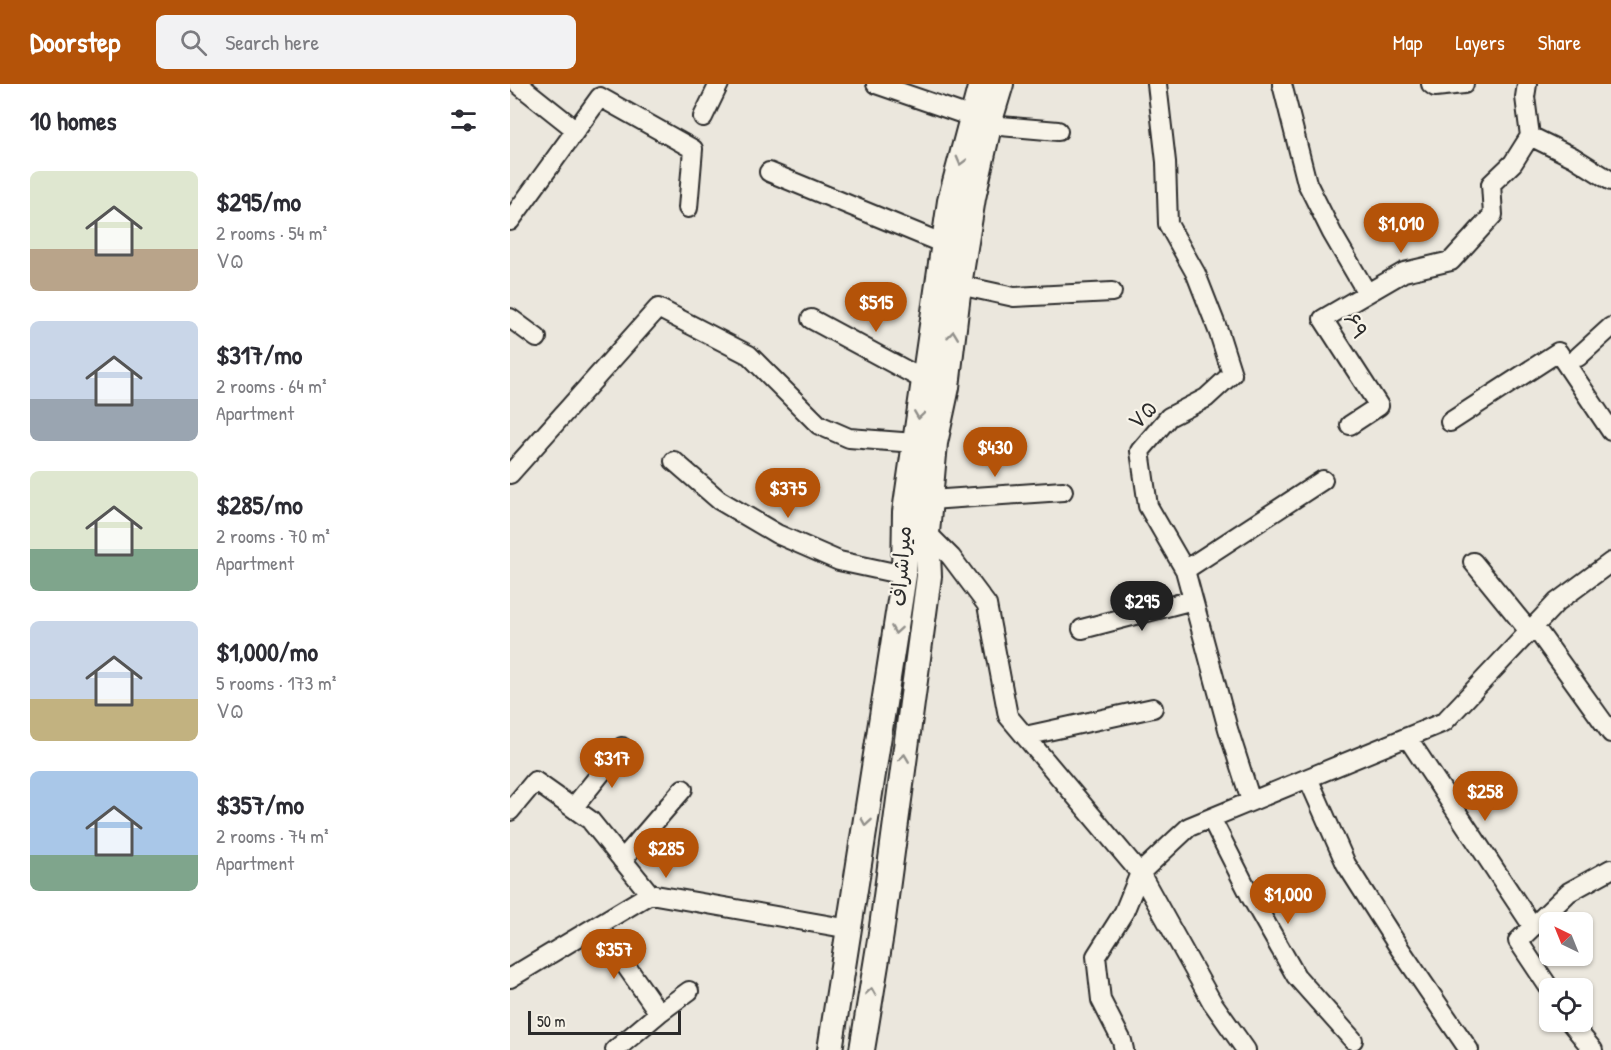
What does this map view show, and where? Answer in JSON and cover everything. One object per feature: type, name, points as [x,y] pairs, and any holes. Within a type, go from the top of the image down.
[{"type":"street","points":[[518,84],[576,130]]},
{"type":"street","points":[[703,117],[718,84]]},
{"type":"street","points":[[876,84],[981,121],[1058,131]]},
{"type":"street","name":"میراشراف","points":[[830,1050],[904,575],[916,529],[930,501],[935,443],[947,387],[959,285],[973,198],[981,121],[981,84]]},
{"type":"street","name":"میراشراف","points":[[862,1050],[929,576],[916,529],[905,512],[950,201],[981,121],[1001,84]]},
{"type":"street","name":"۷۵","points":[[1157,84],[1166,162],[1168,224],[1196,274],[1220,333],[1232,374],[1206,398],[1169,417],[1140,451],[1148,506],[1185,570],[1228,729],[1251,801]]},
{"type":"street","points":[[1282,84],[1307,183],[1367,292]]},
{"type":"street","points":[[1431,84],[1435,87],[1464,84]]},
{"type":"street","points":[[1527,84],[1525,97],[1530,136],[1573,157],[1611,181]]},
{"type":"street","points":[[510,221],[600,96],[693,149],[688,208]]},
{"type":"street","name":"۶۹","points":[[1350,426],[1379,406],[1323,319],[1404,272],[1451,261],[1493,215],[1491,184],[1513,163],[1530,136]]},
{"type":"street","points":[[769,172],[944,244]]},
{"type":"street","points":[[959,285],[1014,297],[1112,292]]},
{"type":"street","points":[[510,474],[658,309],[749,355],[819,425],[849,438],[915,443]]},
{"type":"street","points":[[510,318],[537,338]]},
{"type":"street","points":[[811,319],[924,380]]},
{"type":"street","points":[[1578,357],[1611,327]]},
{"type":"street","points":[[1450,422],[1558,352],[1611,431]]},
{"type":"street","points":[[674,460],[719,500],[777,534],[839,561],[904,575]]},
{"type":"street","points":[[1185,570],[1323,480]]},
{"type":"street","points":[[930,501],[1063,491]]},
{"type":"street","points":[[916,529],[951,557],[987,606],[1008,716],[1140,873],[1212,1002],[1246,1050]]},
{"type":"street","points":[[1473,562],[1531,628],[1611,733]]},
{"type":"street","points":[[1124,1050],[1122,1041],[1101,1000],[1096,956],[1124,912],[1140,873],[1189,827],[1444,722],[1557,602],[1611,562]]},
{"type":"street","points":[[1082,629],[1193,600]]},
{"type":"street","points":[[1025,736],[1152,708]]},
{"type":"street","points":[[1407,737],[1533,927]]},
{"type":"street","points":[[573,808],[622,747]]},
{"type":"street","points":[[1308,778],[1346,864],[1400,949],[1469,1050]]},
{"type":"street","points":[[510,811],[535,781],[591,820],[650,894],[850,929]]},
{"type":"street","points":[[622,860],[683,789]]},
{"type":"street","points":[[1211,818],[1251,897],[1296,976],[1353,1040]]},
{"type":"street","points":[[1543,978],[1518,941],[1569,892],[1611,869]]},
{"type":"street","points":[[510,978],[650,894]]},
{"type":"street","points":[[598,926],[659,1013]]},
{"type":"street","points":[[615,1050],[689,991]]},
{"type":"street","points":[[1578,1032],[1593,1050]]}]
